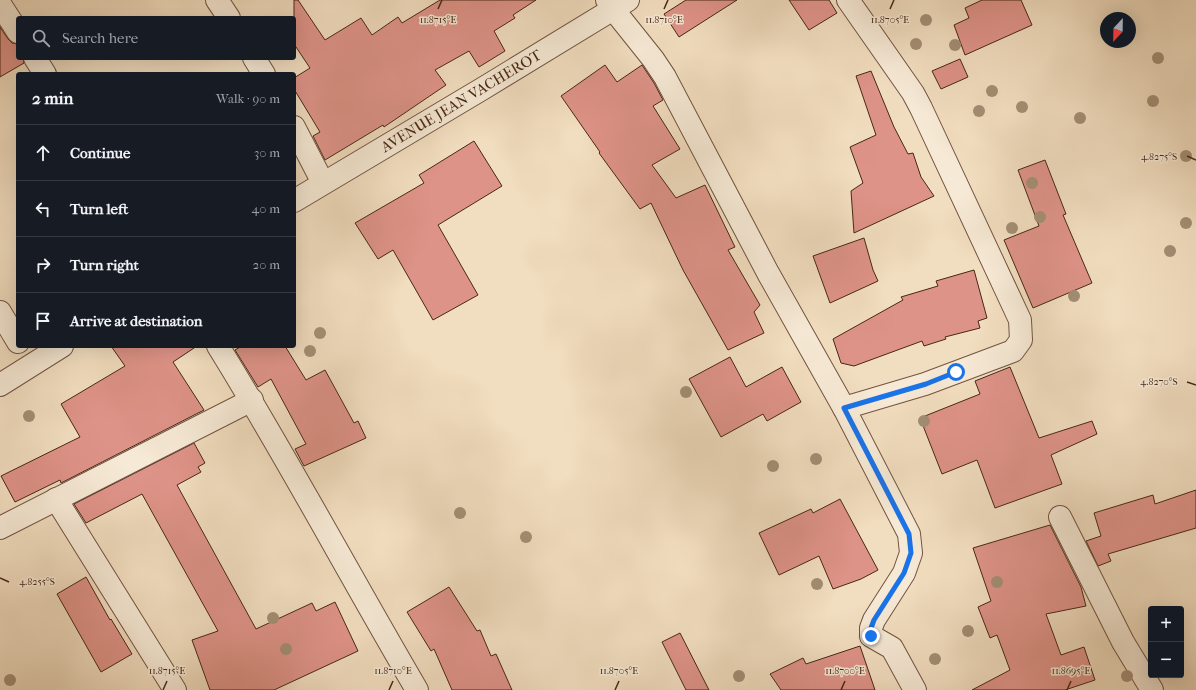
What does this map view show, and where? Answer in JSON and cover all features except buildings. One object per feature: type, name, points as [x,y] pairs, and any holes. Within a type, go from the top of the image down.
[{"type":"street","points":[[217,0],[228,16]]},
{"type":"street","points":[[844,408],[926,384],[1013,351],[1021,340],[1020,320],[921,108],[913,93],[848,0]]},
{"type":"street","points":[[616,3],[665,77],[768,273],[844,408],[909,534],[911,553],[904,573],[874,620],[871,628],[871,636],[892,648],[915,690]]},
{"type":"street","name":"AVENUE JEAN VACHEROT","points":[[296,200],[482,89],[616,3]]},
{"type":"street","points":[[0,4],[16,29]]},
{"type":"street","points":[[36,60],[44,72]]},
{"type":"street","points":[[255,60],[263,72]]},
{"type":"street","points":[[296,131],[323,183]]},
{"type":"street","points":[[0,312],[16,339]]},
{"type":"street","points":[[21,348],[32,366]]},
{"type":"street","points":[[0,385],[59,348]]},
{"type":"street","points":[[219,348],[252,400],[417,690]]},
{"type":"street","points":[[0,528],[252,400]]},
{"type":"street","points":[[56,499],[175,690]]},
{"type":"street","points":[[1060,517],[1123,642],[1152,690]]},
{"type":"route","points":[[871,636],[871,628],[874,620],[894,592],[904,573],[911,553],[909,534],[844,408],[926,384],[956,372]]}]
